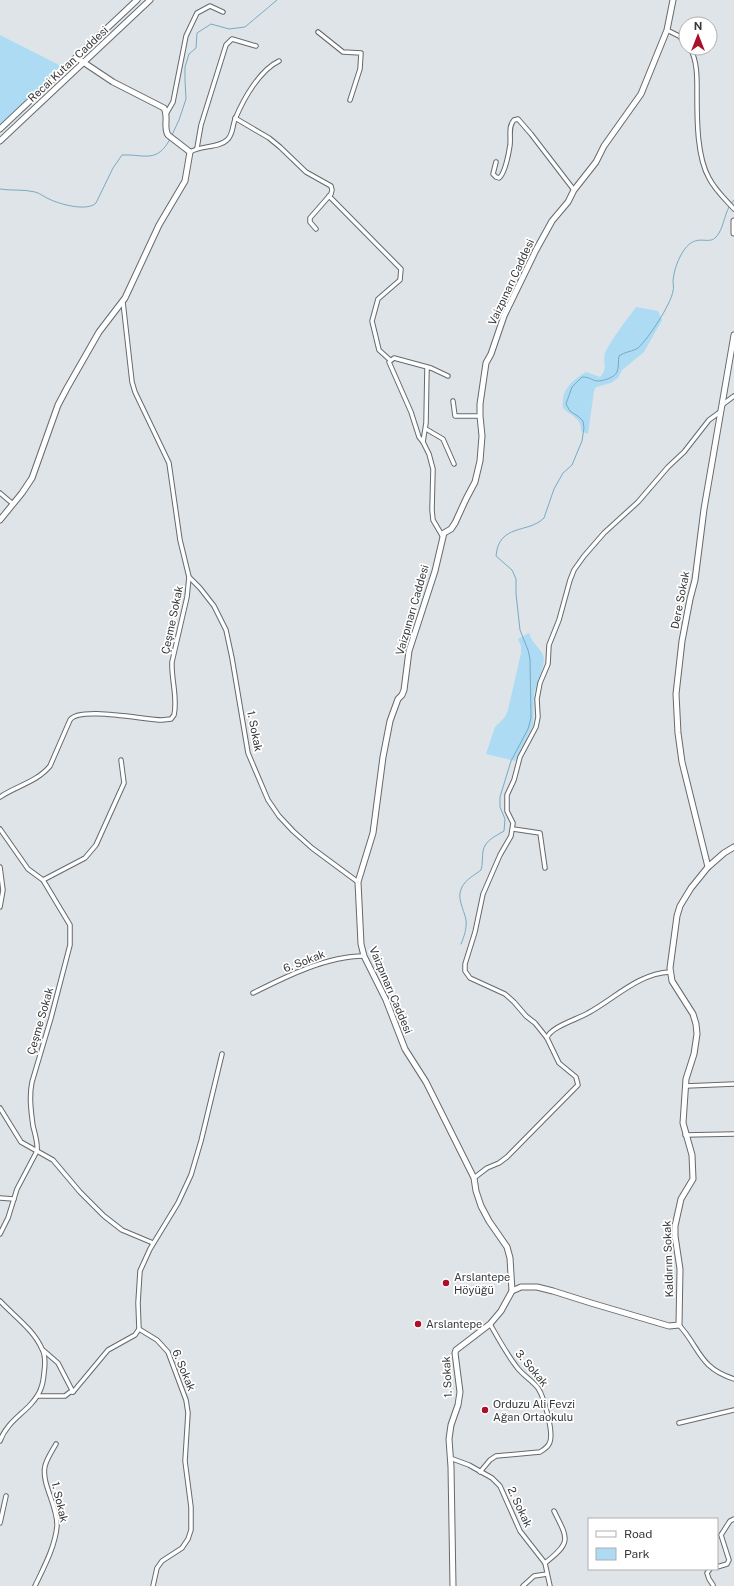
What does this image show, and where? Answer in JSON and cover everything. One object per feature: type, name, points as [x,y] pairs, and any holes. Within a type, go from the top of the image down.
[{"type":"street","name":"Recai Kutan Caddesi","points":[[0,129],[137,0]]},
{"type":"street","name":"Recai Kutan Caddesi","points":[[0,142],[150,0]]},
{"type":"street","name":"Vaizpınarı Caddesi","points":[[512,1291],[510,1258],[507,1247],[494,1229],[481,1206],[476,1191],[474,1178],[426,1082],[405,1049],[386,1000],[364,956],[361,944],[358,882],[373,833],[383,757],[390,721],[398,699],[402,696],[404,690],[409,651],[435,571],[444,533],[451,529],[455,523],[475,482],[479,468],[482,448],[480,416],[486,363],[491,354],[504,316],[536,250],[552,221],[568,202],[574,190],[583,181],[596,162],[604,146],[641,94],[667,30],[673,0]]},
{"type":"street","points":[[166,114],[173,102],[186,36],[197,13],[210,6],[223,12]]},
{"type":"street","points":[[667,30],[678,36]]},
{"type":"street","points":[[318,32],[343,52],[361,52],[360,69],[350,100]]},
{"type":"street","points":[[197,148],[201,125],[226,45],[232,39],[256,46]]},
{"type":"street","points":[[692,56],[696,68],[697,122],[704,167],[706,174],[717,191],[734,209]]},
{"type":"street","points":[[77,58],[114,82],[159,104],[164,108],[166,114],[166,131],[168,135],[190,152]]},
{"type":"street","points":[[190,152],[197,148],[218,145],[227,140],[232,131],[235,118],[257,80],[279,61]]},
{"type":"street","points":[[235,118],[261,133],[280,147],[306,172],[331,186],[332,190],[329,196],[310,218],[310,222],[316,229]]},
{"type":"street","points":[[496,162],[493,174],[499,178],[503,173],[510,145],[511,124],[514,120],[518,120],[531,134],[574,190]]},
{"type":"street","points":[[0,520],[32,478],[58,405],[99,332],[125,298],[159,225],[185,181],[190,152]]},
{"type":"street","points":[[329,196],[401,269],[400,280],[378,299],[372,320],[379,350],[390,360],[390,366],[409,407],[419,437],[429,454],[433,469],[433,520],[443,537]]},
{"type":"street","points":[[734,221],[734,233]]},
{"type":"street","name":"Çeşme Sokak","points":[[0,797],[10,790],[36,779],[45,772],[50,766],[70,720],[75,716],[96,713],[168,720],[173,717],[175,711],[172,662],[187,597],[189,578],[180,540],[169,463],[135,392],[132,382],[122,304],[125,298]]},
{"type":"street","name":"Dere Sokak","points":[[708,867],[682,762],[678,732],[676,694],[682,641],[695,580],[704,509],[734,335]]},
{"type":"street","points":[[390,360],[394,358],[436,370],[448,376]]},
{"type":"street","points":[[423,442],[426,430],[427,368]]},
{"type":"street","points":[[721,406],[734,396]]},
{"type":"street","points":[[453,401],[455,416],[480,416]]},
{"type":"street","points":[[474,1178],[486,1168],[500,1163],[508,1157],[578,1085],[576,1077],[559,1064],[547,1038],[535,1023],[526,1016],[510,998],[498,990],[473,980],[464,968],[475,932],[483,894],[513,829],[513,823],[507,811],[507,795],[514,780],[520,756],[536,727],[538,717],[536,699],[548,664],[549,645],[559,620],[570,580],[574,570],[584,556],[608,529],[638,502],[668,467],[684,452],[709,420],[720,412]]},
{"type":"street","points":[[426,430],[443,439],[454,464]]},
{"type":"street","points":[[0,493],[13,504]]},
{"type":"street","name":"1. Sokak","points":[[189,578],[208,597],[224,626],[232,658],[248,753],[268,800],[279,816],[293,831],[312,848],[358,882]]},
{"type":"street","points":[[43,880],[84,858],[96,845],[124,783],[120,760]]},
{"type":"street","name":"Çeşme Sokak","points":[[0,829],[28,869],[43,880],[68,922],[71,930],[71,940],[51,1018],[32,1082],[30,1097],[32,1122],[38,1146],[37,1151]]},
{"type":"street","points":[[513,829],[540,833],[545,868]]},
{"type":"street","points":[[547,1038],[550,1031],[584,1015],[647,977],[655,973],[670,972],[678,911],[691,888],[708,867],[734,846]]},
{"type":"street","points":[[0,867],[2,890],[0,907]]},
{"type":"street","name":"6. Sokak","points":[[253,993],[268,985],[334,959],[348,956],[364,956]]},
{"type":"street","name":"Kaldırım Sokak","points":[[670,972],[672,981],[693,1014],[697,1034],[695,1048],[686,1079],[683,1124],[692,1155],[693,1179],[681,1199],[675,1226],[680,1270],[679,1325]]},
{"type":"street","points":[[38,1396],[65,1396],[70,1392],[73,1392],[108,1350],[135,1335],[139,1329],[139,1279],[142,1265],[153,1243],[178,1203],[191,1175],[201,1141],[222,1054]]},
{"type":"street","points":[[686,1086],[734,1084]]},
{"type":"street","points":[[0,1108],[21,1142],[53,1160],[80,1192],[117,1227],[136,1237],[153,1243]]},
{"type":"street","points":[[685,1135],[734,1134]]},
{"type":"street","points":[[0,1234],[22,1179],[37,1151]]},
{"type":"street","points":[[0,1198],[14,1199]]},
{"type":"street","points":[[512,1291],[526,1286],[547,1289],[669,1326],[679,1325],[704,1361],[719,1373],[734,1379]]},
{"type":"street","name":"1. Sokak","points":[[453,1586],[449,1439],[460,1392],[455,1354],[456,1350],[490,1324],[501,1311],[512,1291]]},
{"type":"street","points":[[0,1300],[32,1334],[42,1349],[58,1363],[73,1392]]},
{"type":"street","name":"3. Sokak","points":[[480,1472],[490,1460],[496,1456],[540,1452],[550,1444],[552,1436],[546,1405],[542,1394],[516,1367],[490,1324]]},
{"type":"street","name":"6. Sokak","points":[[139,1329],[157,1340],[168,1352],[184,1394],[188,1413],[185,1466],[188,1477],[191,1530],[188,1539],[182,1548],[162,1561],[157,1568],[153,1586]]},
{"type":"street","points":[[0,1441],[8,1426],[38,1396],[41,1391],[44,1379],[42,1349]]},
{"type":"street","points":[[679,1423],[734,1410]]},
{"type":"street","name":"1. Sokak","points":[[35,1586],[51,1551],[57,1525],[44,1473],[46,1461],[56,1444]]},
{"type":"street","name":"2. Sokak","points":[[450,1458],[492,1478],[504,1491],[509,1509],[520,1530],[545,1563],[550,1586]]},
{"type":"street","points":[[0,1523],[6,1496]]},
{"type":"street","points":[[545,1563],[557,1553],[565,1543],[566,1538],[554,1511]]},
{"type":"street","points":[[718,1567],[727,1564],[729,1560],[721,1535],[730,1521],[734,1520]]},
{"type":"street","points":[[709,1570],[707,1574],[713,1585],[712,1586]]},
{"type":"street","points":[[523,1586],[534,1576],[547,1574]]},
{"type":"green space","points":[[0,35],[61,66],[0,127]]},
{"type":"green space","points":[[636,307],[658,311],[662,320],[644,352],[622,370],[618,378],[611,383],[596,387],[594,391],[588,434],[581,431],[578,420],[563,408],[565,391],[576,379],[586,372],[600,377],[603,374],[605,368],[605,353],[615,336]]},
{"type":"green space","points":[[529,633],[544,658],[543,666],[534,693],[533,725],[515,761],[486,754],[495,727],[505,717],[508,710],[521,653],[521,646],[518,639]]},
{"type":"waterway","points":[[172,135],[186,99],[185,67],[189,54],[196,48],[197,33],[211,24],[229,29],[245,27],[277,0]]},
{"type":"waterway","points":[[0,189],[35,192],[66,205],[80,207],[92,206],[96,203],[113,168],[122,155],[155,155],[165,147],[170,139]]},
{"type":"waterway","points":[[731,204],[734,200]]},
{"type":"waterway","points":[[461,944],[465,932],[466,920],[461,904],[460,891],[466,882],[481,870],[483,851],[486,844],[504,831],[505,819],[500,807],[500,797],[511,761],[528,729],[531,718],[530,659],[520,630],[516,579],[512,570],[496,556],[498,546],[503,538],[508,534],[537,523],[544,518],[554,489],[563,473],[572,465],[582,441],[584,428],[583,421],[570,411],[566,404],[572,387],[582,377],[587,377],[597,381],[605,380],[616,374],[618,370],[619,356],[638,348],[659,321],[671,297],[675,269],[684,250],[693,242],[698,240],[709,240],[716,237],[720,231],[729,207]]},
{"type":"place","name":"Arslantepe Höyüğü","points":[[446,1283]]},
{"type":"place","name":"Arslantepe","points":[[418,1324]]},
{"type":"place","name":"Orduzu Ali Fevzi Ağan Ortaokulu","points":[[485,1410]]}]
